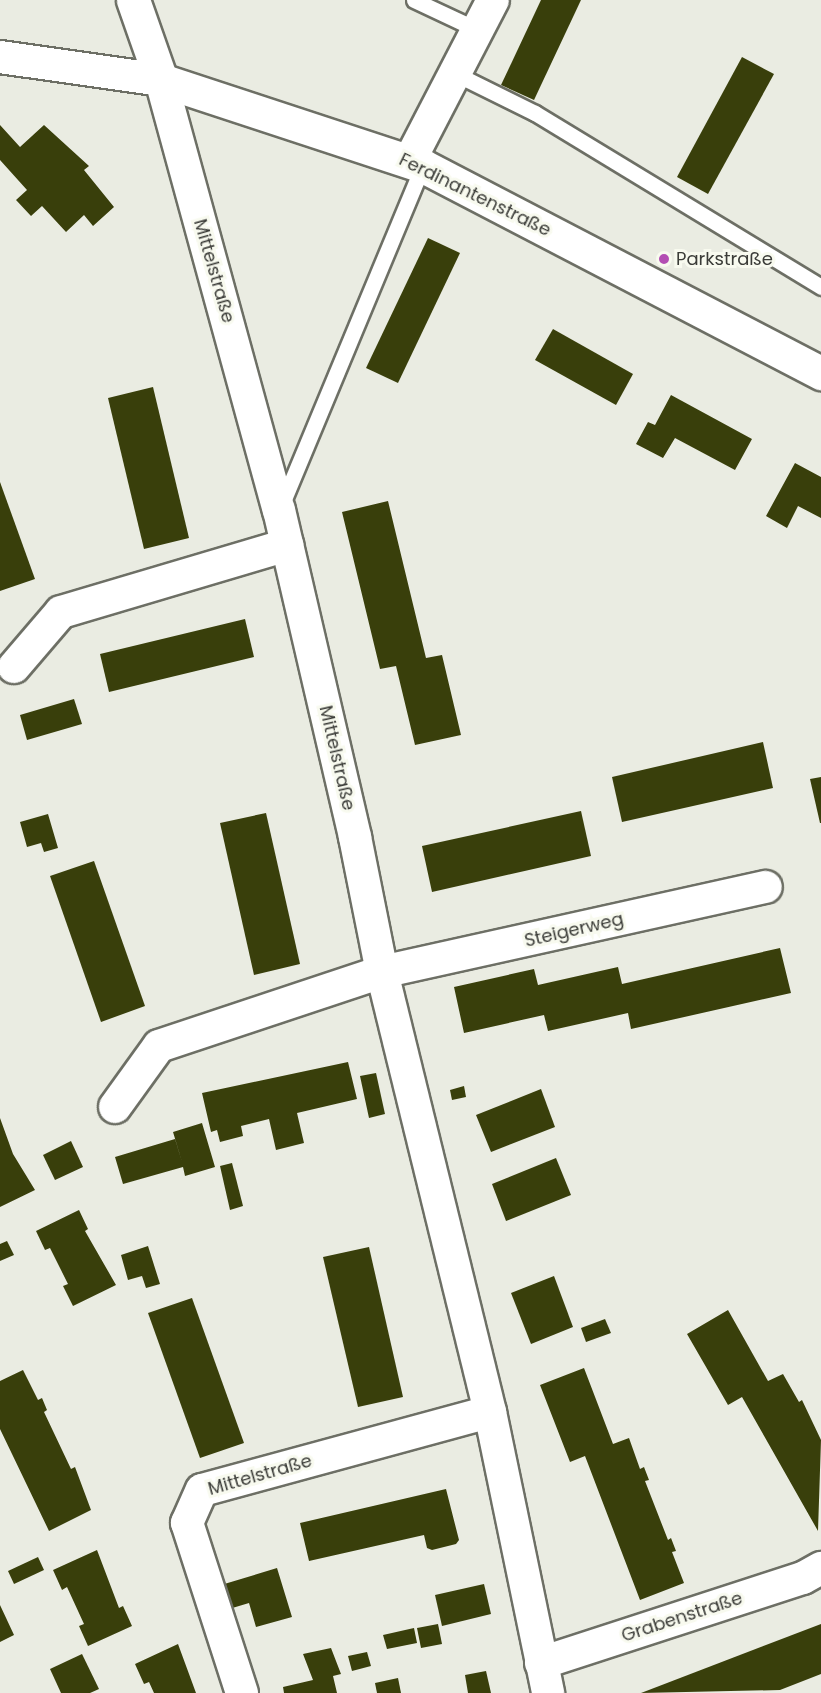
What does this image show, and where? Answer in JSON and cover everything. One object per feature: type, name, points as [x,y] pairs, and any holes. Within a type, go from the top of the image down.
[{"type":"street","name":"Mittelstraße","points":[[133,0],[161,80],[279,510],[355,837],[382,972],[490,1412],[548,1693]]},
{"type":"street","points":[[416,163],[456,74],[493,0]]},
{"type":"street","name":"Ferdinantenstraße","points":[[0,57],[161,80],[416,163],[821,373]]},
{"type":"street","points":[[14,667],[61,612],[287,545]]},
{"type":"street","name":"Steigerweg","points":[[382,972],[766,887]]},
{"type":"street","points":[[115,1107],[159,1046],[382,972]]},
{"type":"street","name":"Mittelstraße","points":[[242,1693],[187,1523],[202,1490],[490,1412]]},
{"type":"street","name":"Grabenstraße","points":[[541,1663],[803,1578],[821,1568]]},
{"type":"lane","points":[[414,0],[478,30]]},
{"type":"lane","points":[[456,74],[535,113],[821,287]]},
{"type":"lane","points":[[279,510],[416,163]]},
{"type":"building","points":[[541,0],[581,0],[534,100],[501,85]]},
{"type":"building","points":[[742,57],[774,74],[708,194],[677,177]]},
{"type":"building","points":[[0,125],[20,147],[44,125],[89,166],[84,170],[114,207],[93,226],[84,215],[66,232],[42,206],[31,216],[16,200],[27,190],[0,160]]},
{"type":"building","points":[[428,238],[460,253],[398,383],[366,368]]},
{"type":"building","points":[[553,329],[633,374],[616,405],[535,360]]},
{"type":"building","points":[[153,387],[189,538],[144,549],[108,398]]},
{"type":"building","points":[[671,395],[752,439],[735,470],[675,438],[663,458],[636,444],[648,422],[655,425]]},
{"type":"building","points":[[795,463],[821,477],[821,518],[798,506],[787,528],[766,516]]},
{"type":"building","points":[[0,482],[35,579],[0,591]]},
{"type":"building","points":[[388,501],[426,658],[442,655],[461,735],[415,745],[396,666],[380,669],[342,512]]},
{"type":"building","points":[[245,619],[254,657],[109,692],[100,654]]},
{"type":"building","points":[[74,699],[82,724],[27,740],[20,715]]},
{"type":"building","points":[[763,742],[773,788],[622,822],[612,777]]},
{"type":"building","points":[[821,777],[821,823],[820,823],[810,779]]},
{"type":"building","points":[[581,811],[591,856],[432,892],[422,846]]},
{"type":"building","points":[[266,813],[300,964],[254,975],[220,823]]},
{"type":"building","points":[[48,814],[58,848],[44,852],[41,843],[27,847],[20,822]]},
{"type":"building","points":[[94,861],[145,1006],[101,1022],[50,876]]},
{"type":"building","points":[[780,948],[791,993],[631,1029],[628,1013],[548,1031],[544,1015],[464,1033],[454,987],[534,969],[538,985],[618,967],[622,984]]},
{"type":"building","points":[[348,1062],[357,1099],[297,1113],[304,1143],[276,1150],[269,1119],[241,1126],[243,1136],[220,1142],[217,1130],[211,1132],[202,1093]]},
{"type":"building","points":[[376,1073],[385,1114],[369,1118],[360,1076]]},
{"type":"building","points":[[464,1086],[466,1097],[452,1100],[450,1090]]},
{"type":"building","points":[[541,1089],[555,1127],[491,1152],[476,1115]]},
{"type":"building","points":[[0,1118],[13,1154],[35,1190],[0,1207]]},
{"type":"building","points":[[202,1123],[215,1167],[185,1176],[183,1167],[123,1184],[115,1157],[175,1139],[183,1165],[173,1132]]},
{"type":"building","points":[[71,1141],[83,1167],[55,1180],[43,1155]]},
{"type":"building","points":[[556,1158],[571,1195],[506,1221],[492,1184]]},
{"type":"building","points":[[232,1163],[243,1206],[230,1210],[220,1166]]},
{"type":"building","points":[[79,1210],[88,1229],[85,1231],[116,1285],[73,1306],[63,1286],[68,1284],[50,1248],[45,1250],[36,1231]]},
{"type":"building","points":[[7,1241],[14,1255],[0,1261],[0,1244]]},
{"type":"building","points":[[148,1246],[160,1284],[146,1288],[142,1276],[128,1280],[121,1255]]},
{"type":"building","points":[[369,1247],[403,1397],[358,1407],[323,1257]]},
{"type":"building","points":[[554,1276],[573,1327],[531,1344],[511,1293]]},
{"type":"building","points":[[192,1298],[244,1443],[200,1458],[148,1313]]},
{"type":"building","points":[[728,1310],[768,1381],[783,1374],[799,1402],[802,1400],[821,1440],[818,1531],[742,1397],[728,1405],[687,1334]]},
{"type":"building","points":[[605,1319],[611,1333],[586,1342],[581,1328]]},
{"type":"building","points":[[584,1368],[613,1444],[629,1438],[640,1469],[644,1467],[649,1480],[645,1481],[668,1540],[671,1538],[676,1551],[672,1552],[684,1583],[640,1600],[585,1456],[570,1462],[540,1385]]},
{"type":"building","points":[[23,1370],[38,1400],[42,1398],[47,1410],[44,1412],[71,1469],[75,1467],[91,1510],[49,1531],[0,1429],[0,1381]]},
{"type":"building","points":[[446,1489],[459,1540],[456,1544],[432,1550],[427,1548],[424,1535],[309,1561],[300,1523]]},
{"type":"building","points":[[97,1550],[119,1608],[123,1606],[132,1626],[88,1646],[79,1626],[84,1624],[67,1587],[62,1590],[53,1570]]},
{"type":"building","points":[[38,1557],[44,1570],[14,1584],[8,1571]]},
{"type":"building","points":[[277,1568],[292,1617],[256,1627],[249,1603],[229,1609],[221,1585]]},
{"type":"building","points":[[484,1584],[491,1614],[442,1626],[435,1595]]},
{"type":"building","points":[[0,1605],[14,1635],[0,1642]]},
{"type":"building","points":[[438,1624],[442,1644],[421,1648],[417,1628]]},
{"type":"building","points":[[821,1624],[821,1674],[780,1690],[641,1693]]},
{"type":"building","points":[[414,1628],[417,1643],[387,1649],[383,1635]]},
{"type":"building","points":[[178,1644],[196,1693],[154,1693],[149,1682],[144,1684],[135,1664]]},
{"type":"building","points":[[331,1648],[341,1674],[333,1676],[337,1693],[284,1693],[283,1687],[313,1680],[303,1654]]},
{"type":"building","points":[[367,1652],[371,1666],[352,1671],[348,1656]]},
{"type":"building","points":[[82,1654],[99,1689],[90,1693],[61,1693],[50,1669]]},
{"type":"building","points":[[486,1671],[491,1693],[468,1693],[465,1675]]},
{"type":"building","points":[[398,1678],[401,1693],[377,1693],[375,1683]]},
{"type":"place","name":"Parkstraße","points":[[664,259]]}]
